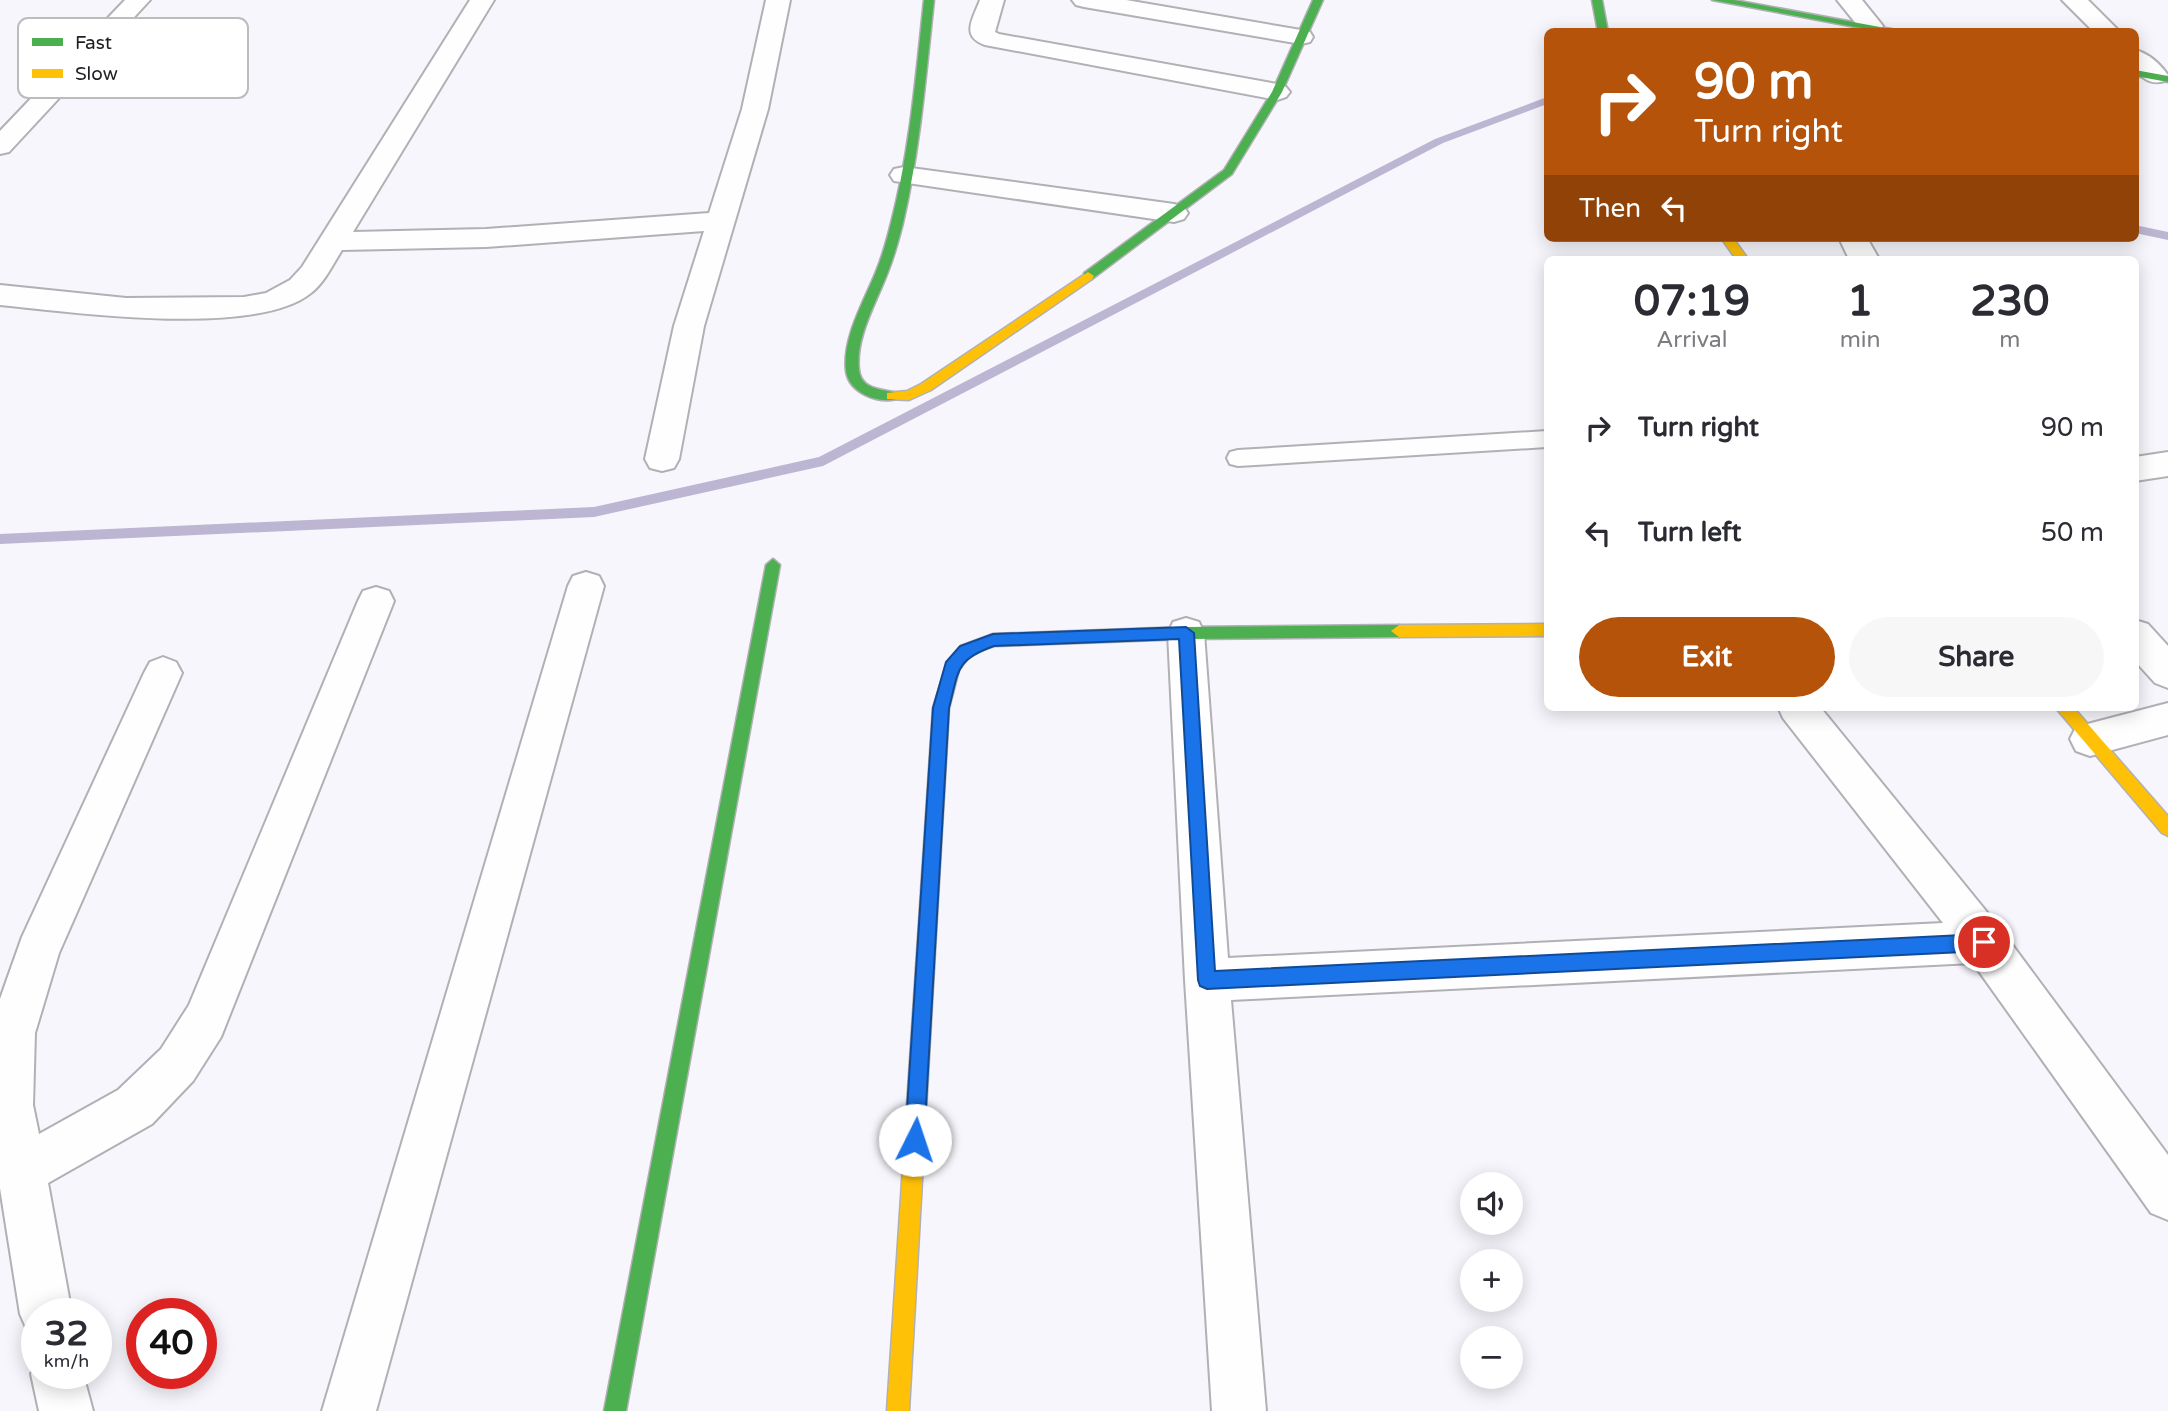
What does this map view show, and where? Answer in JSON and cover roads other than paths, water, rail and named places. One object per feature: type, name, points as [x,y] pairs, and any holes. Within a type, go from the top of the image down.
[{"type":"street","points":[[121,18],[138,0]]},
{"type":"street","points":[[0,295],[126,308],[244,307],[274,301],[300,287],[332,241],[482,0]]},
{"type":"street","points":[[662,459],[689,326],[755,108],[778,0]]},
{"type":"street","points":[[929,0],[915,128],[889,252],[855,345],[852,369],[855,381],[865,391],[892,396],[909,395],[926,387],[1134,244],[1228,172],[1277,92],[1318,0]]},
{"type":"street","points":[[992,0],[982,27],[984,36],[994,40],[1277,92]]},
{"type":"street","points":[[1084,0],[1301,37]]},
{"type":"street","points":[[1597,0],[1602,28]]},
{"type":"street","points":[[1717,0],[1881,28]]},
{"type":"street","points":[[1849,0],[1871,26]]},
{"type":"street","points":[[2074,0],[2104,28]]},
{"type":"street","points":[[2139,61],[2153,76]]},
{"type":"street","points":[[0,146],[45,98]]},
{"type":"street","points":[[904,175],[1174,213]]},
{"type":"street","points":[[332,241],[486,238],[720,221]]},
{"type":"street","points":[[2139,468],[2168,464]]},
{"type":"street","points":[[615,1411],[773,565]]},
{"type":"street","points":[[349,1411],[586,586]]},
{"type":"street","points":[[21,1171],[135,1107],[177,1065],[205,1021],[376,601]]},
{"type":"street","points":[[898,1411],[941,708],[952,667],[966,650],[993,640],[1186,633],[1544,631]]},
{"type":"street","points":[[1186,633],[1207,980],[1239,1411]]},
{"type":"street","points":[[2139,639],[2168,672]]},
{"type":"street","points":[[43,1298],[21,1171],[5,1105],[12,1033],[37,952],[163,673]]},
{"type":"street","points":[[1800,711],[1984,942],[2168,1196]]},
{"type":"street","points":[[2066,711],[2168,828]]},
{"type":"street","points":[[2091,739],[2168,719]]},
{"type":"street","points":[[1207,980],[1984,942]]},
{"type":"street","points":[[61,1389],[66,1411]]},
{"type":"lane","points":[[1238,458],[1544,439]]},
{"type":"waterway","points":[[0,539],[594,512],[823,461],[1439,141],[1544,101]]},
{"type":"waterway","points":[[2139,230],[2168,236]]}]
